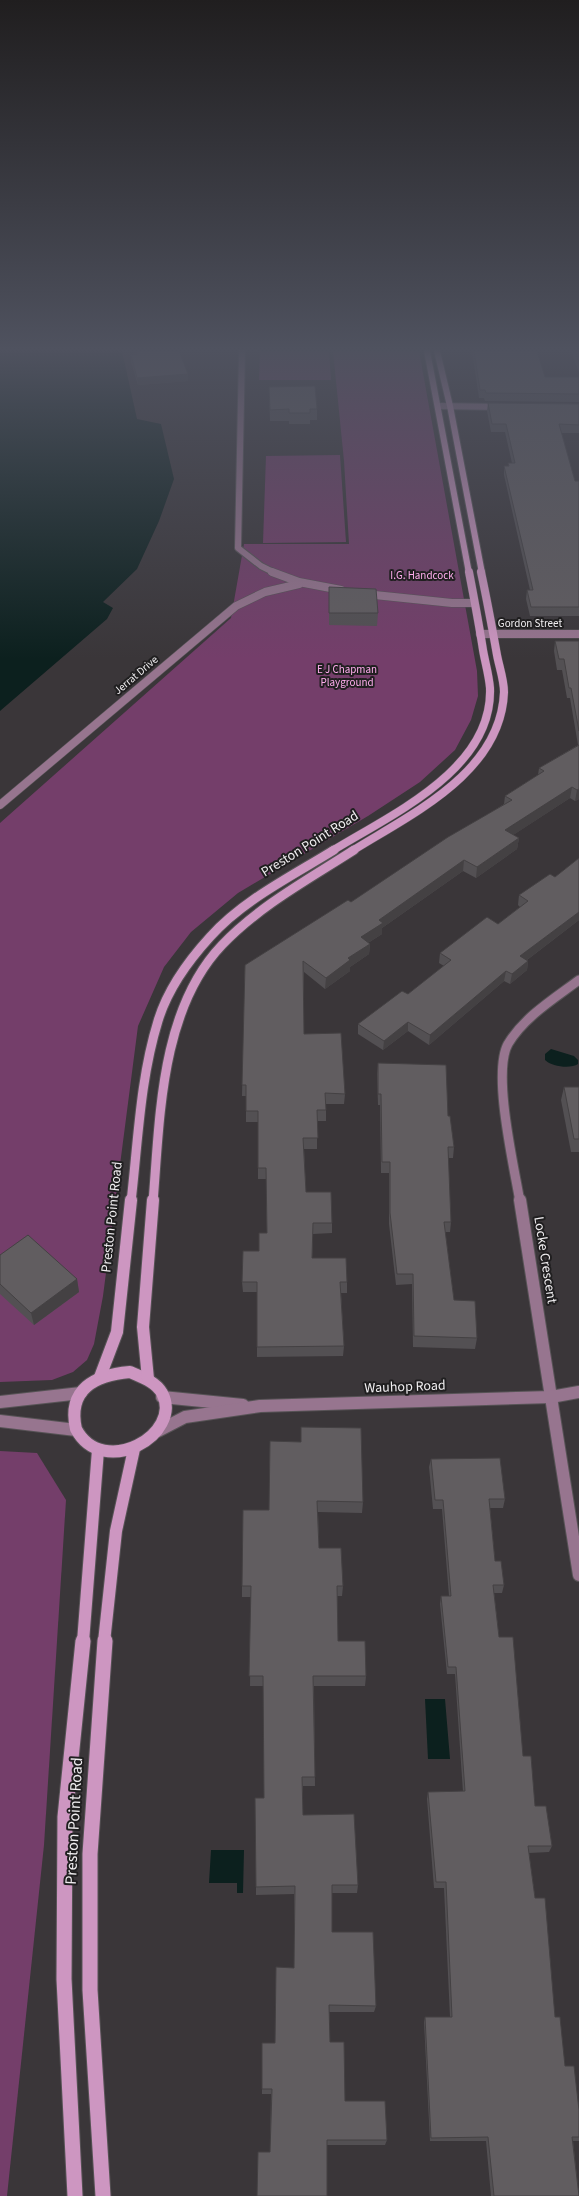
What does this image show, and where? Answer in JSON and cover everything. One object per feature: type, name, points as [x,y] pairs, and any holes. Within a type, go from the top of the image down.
[{"type":"main road","name":"Preston Point Road","points":[[100,1377],[117,1332],[144,1084],[158,1020],[175,984],[210,937],[243,908],[342,843],[423,796],[459,764],[475,743],[488,714],[490,688],[447,453]]},
{"type":"main road","name":"Preston Point Road","points":[[148,1379],[143,1327],[162,1097],[171,1049],[187,997],[221,946],[245,923],[264,908],[428,803],[469,772],[489,744],[500,719],[504,691],[459,453]]},
{"type":"main road","points":[[130,1372],[148,1379],[162,1397],[164,1418],[158,1431],[146,1443],[134,1449],[114,1453],[98,1450],[86,1443],[76,1430],[74,1408],[81,1393],[100,1377],[112,1373],[130,1372]]},
{"type":"main road","name":"Preston Point Road","points":[[103,2196],[90,1990],[90,1854],[103,1656],[116,1531],[134,1449]]},
{"type":"main road","name":"Preston Point Road","points":[[75,2196],[64,1979],[65,1817],[80,1676],[98,1450]]},
{"type":"street","name":"Jerrat Drive","points":[[240,453],[238,548],[254,562],[299,584],[346,591]]},
{"type":"street","name":"Jerrat Drive","points":[[0,806],[236,606],[265,592],[299,584]]},
{"type":"street","points":[[355,593],[392,598],[474,603]]},
{"type":"street","name":"Gordon Street","points":[[480,634],[579,634]]},
{"type":"street","name":"Locke Crescent","points":[[579,980],[524,1025],[511,1039],[504,1052],[501,1081],[579,1575]]},
{"type":"street","name":"Wauhop Road","points":[[158,1431],[185,1417],[260,1406],[552,1397],[579,1392]]},
{"type":"street","points":[[0,1402],[81,1393]]},
{"type":"street","name":"Wauhop Road","points":[[162,1397],[260,1406]]},
{"type":"street","points":[[0,1421],[76,1430]]},
{"type":"green space","name":"E J Chapman Playground","points":[[343,453],[438,453],[477,671],[478,696],[471,720],[455,750],[420,782],[368,816],[238,893],[191,932],[164,967],[138,1026],[103,1296],[94,1344],[87,1360],[73,1372],[52,1380],[0,1382],[0,823],[231,618],[244,544],[349,544]]},
{"type":"green space","points":[[340,455],[346,542],[263,543],[266,456]]},
{"type":"green space","points":[[0,1451],[37,1453],[66,1500],[44,1845],[7,2196],[0,2196]]},
{"type":"shaded area","points":[[0,453],[168,453],[174,479],[159,521],[137,569],[103,602],[113,608],[107,619],[0,711]]},
{"type":"shaded area","points":[[551,1049],[574,1056],[578,1060],[578,1064],[566,1067],[548,1062],[545,1060],[545,1054]]},
{"type":"shaded area","points":[[425,1699],[445,1699],[450,1759],[428,1759]]},
{"type":"shaded area","points":[[211,1850],[244,1850],[243,1893],[237,1893],[237,1883],[209,1883]]},
{"type":"building","points":[[513,453],[567,453],[575,481],[579,481],[579,607],[531,607],[527,590],[533,590],[504,466],[509,466],[508,463],[515,463]]},
{"type":"building","points":[[329,587],[376,589],[378,613],[329,613]]},
{"type":"building","points":[[555,641],[579,641],[579,731],[564,659],[559,659]]},
{"type":"building","points":[[579,745],[579,789],[577,790],[572,787],[505,830],[519,838],[477,867],[464,860],[379,920],[383,923],[361,937],[370,944],[348,958],[350,960],[326,978],[303,961],[304,1034],[341,1033],[345,1094],[325,1093],[326,1110],[317,1110],[318,1138],[303,1138],[306,1192],[331,1192],[332,1223],[313,1223],[312,1258],[346,1258],[347,1282],[340,1282],[344,1346],[257,1347],[257,1282],[242,1282],[243,1251],[259,1251],[259,1233],[267,1233],[266,1168],[258,1168],[258,1111],[246,1111],[246,1085],[242,1085],[245,965],[348,900],[351,902],[448,837],[512,800],[505,796],[544,771],[539,768]]},
{"type":"building","points":[[579,858],[579,912],[520,956],[528,961],[512,974],[506,971],[430,1035],[408,1022],[384,1041],[358,1024],[402,991],[408,994],[451,960],[440,953],[487,917],[498,924],[528,901],[519,895],[550,874],[555,877]]},
{"type":"building","points":[[378,1063],[446,1065],[448,1116],[450,1116],[454,1147],[448,1147],[451,1222],[444,1222],[454,1300],[475,1301],[477,1338],[414,1336],[413,1274],[397,1274],[390,1213],[390,1162],[382,1162],[381,1094],[378,1094]]},
{"type":"building","points":[[564,1087],[579,1087],[579,1139],[574,1139]]},
{"type":"building","points":[[28,1235],[77,1279],[31,1313],[0,1284],[0,1255]]},
{"type":"building","points":[[301,1427],[361,1428],[363,1502],[317,1501],[319,1548],[341,1548],[343,1586],[337,1586],[338,1641],[365,1641],[366,1676],[313,1676],[315,1777],[302,1777],[303,1815],[354,1814],[358,1885],[332,1885],[332,1932],[373,1932],[376,2006],[329,2005],[330,2042],[344,2042],[345,2101],[385,2101],[387,2140],[327,2140],[327,2196],[257,2196],[258,2152],[270,2152],[272,2089],[262,2089],[262,2043],[275,2043],[276,1967],[294,1968],[295,1886],[256,1887],[255,1798],[264,1798],[263,1676],[249,1676],[251,1586],[242,1586],[243,1510],[269,1510],[270,1441],[301,1442]]},
{"type":"building","points":[[500,1458],[505,1499],[489,1499],[495,1561],[501,1561],[504,1585],[493,1585],[499,1637],[513,1637],[523,1756],[531,1756],[535,1806],[546,1806],[552,1846],[528,1846],[535,1898],[545,1898],[555,2017],[560,2017],[565,2066],[574,2066],[579,2110],[579,2137],[572,2137],[579,2196],[494,2196],[488,2137],[431,2138],[425,2017],[452,2017],[446,1882],[436,1882],[428,1792],[465,1791],[456,1667],[448,1667],[441,1596],[451,1596],[443,1500],[435,1500],[431,1459]]},
{"type":"park label","name":"I.G. Handcock","points":[[422,575]]}]
